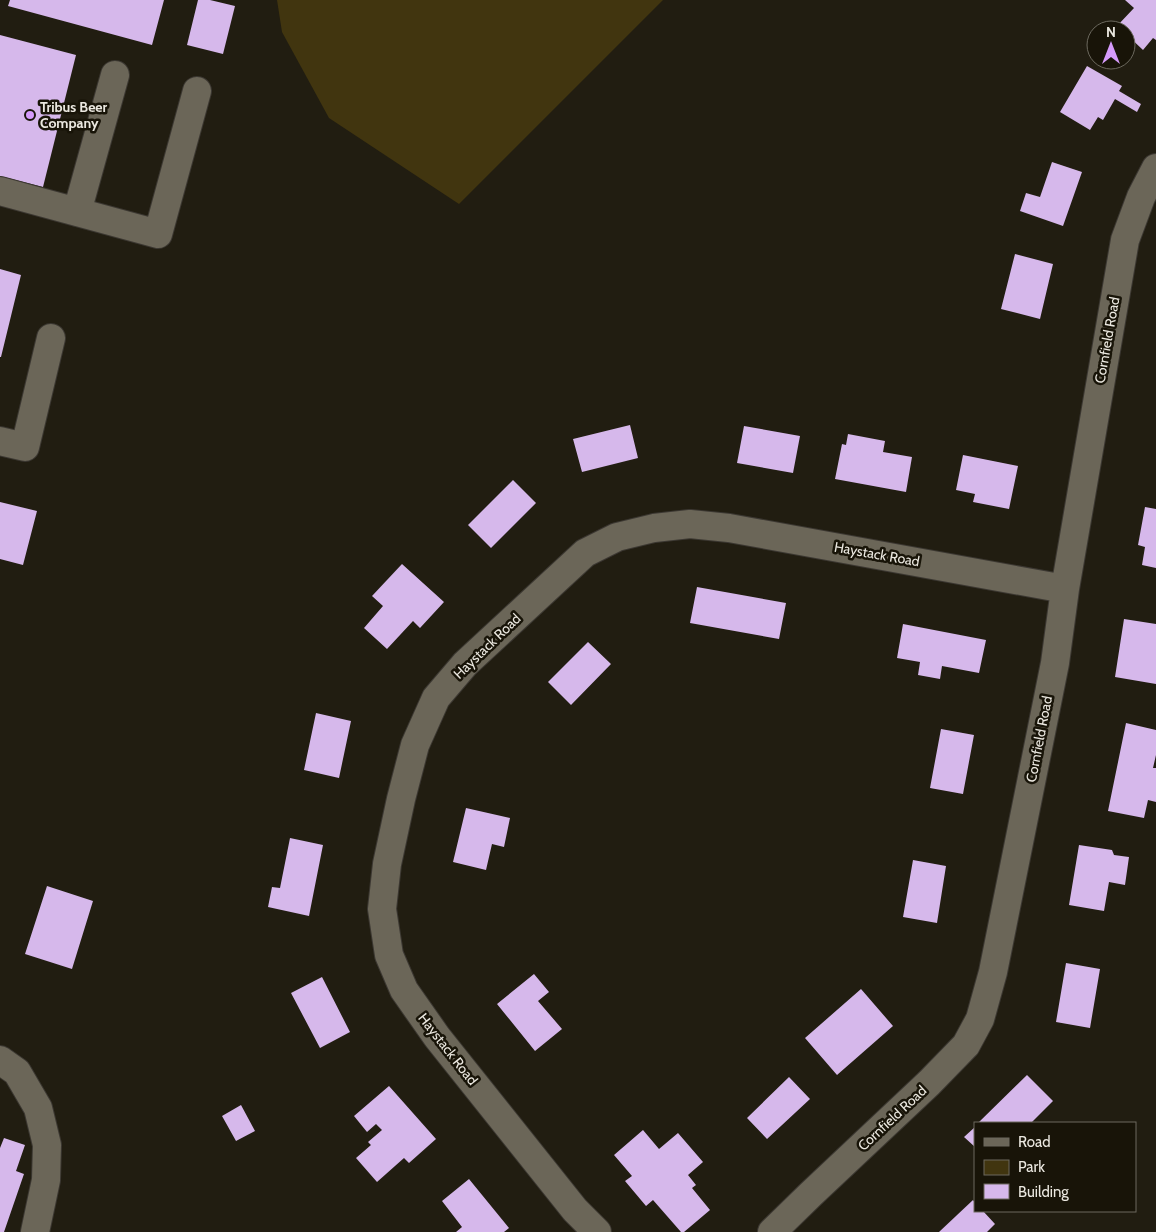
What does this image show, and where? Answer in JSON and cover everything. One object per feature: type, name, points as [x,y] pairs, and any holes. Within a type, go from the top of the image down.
[{"type":"street","points":[[77,212],[115,75]]},
{"type":"street","points":[[0,191],[158,234],[197,91]]},
{"type":"street","name":"Cornfield Road","points":[[772,1232],[928,1084],[966,1045],[980,1019],[993,972],[1055,663],[1065,589],[1125,240],[1141,197],[1156,168]]},
{"type":"street","points":[[0,441],[25,447],[51,338]]},
{"type":"street","name":"Haystack Road","points":[[597,1232],[575,1210],[437,1037],[404,990],[389,955],[382,909],[388,864],[401,799],[415,745],[436,698],[465,664],[586,553],[618,537],[654,528],[690,524],[729,528],[1065,589]]},
{"type":"street","points":[[0,1060],[17,1072],[38,1108],[47,1145],[46,1180],[34,1232]]},
{"type":"green space","points":[[277,0],[663,0],[459,204],[329,118],[282,32]]},
{"type":"building","points":[[10,0],[164,0],[152,45],[8,6]]},
{"type":"building","points":[[198,0],[210,0],[235,6],[223,54],[187,45]]},
{"type":"building","points":[[1125,0],[1156,0],[1156,40],[1153,38],[1143,50],[1136,43],[1136,20],[1123,20],[1134,8]]},
{"type":"building","name":"Tribus Beer Company","points":[[0,35],[76,55],[43,187],[0,176]]},
{"type":"building","points":[[1086,68],[1086,70],[1094,70],[1122,86],[1119,91],[1141,104],[1137,112],[1115,99],[1103,120],[1098,117],[1090,130],[1060,112]]},
{"type":"building","points":[[1052,162],[1082,172],[1063,226],[1020,211],[1026,193],[1040,197]]},
{"type":"building","points":[[1015,254],[1053,264],[1040,319],[1001,309]]},
{"type":"building","points":[[0,269],[21,275],[1,357],[0,357]]},
{"type":"building","points":[[630,425],[638,458],[582,472],[573,439]]},
{"type":"building","points":[[744,426],[800,436],[793,473],[737,463]]},
{"type":"building","points":[[848,434],[885,441],[883,452],[912,457],[906,492],[835,479],[842,444],[846,445]]},
{"type":"building","points":[[963,455],[1018,466],[1009,509],[973,502],[975,494],[956,490]]},
{"type":"building","points":[[513,480],[536,503],[491,548],[468,525]]},
{"type":"building","points":[[0,502],[37,511],[23,565],[0,559]]},
{"type":"building","points":[[1145,507],[1156,509],[1156,568],[1142,565],[1145,547],[1138,545]]},
{"type":"building","points":[[402,564],[444,602],[420,628],[413,621],[387,649],[364,628],[383,606],[372,596]]},
{"type":"building","points":[[697,587],[786,603],[779,639],[690,623]]},
{"type":"building","points":[[1124,619],[1156,624],[1156,684],[1115,677]]},
{"type":"building","points":[[903,624],[986,640],[979,673],[942,666],[940,679],[918,675],[920,662],[897,658]]},
{"type":"building","points":[[588,642],[611,664],[571,705],[548,682]]},
{"type":"building","points":[[316,713],[351,721],[339,778],[304,770]]},
{"type":"building","points":[[1126,723],[1156,730],[1156,755],[1153,768],[1156,768],[1156,802],[1148,800],[1144,818],[1108,811]]},
{"type":"building","points":[[941,729],[974,735],[963,794],[930,788]]},
{"type":"building","points":[[466,808],[510,818],[504,847],[492,844],[486,870],[453,862]]},
{"type":"building","points":[[290,838],[323,845],[309,916],[268,907],[272,887],[280,888]]},
{"type":"building","points":[[1079,845],[1112,850],[1114,855],[1129,857],[1125,885],[1109,882],[1104,911],[1069,905]]},
{"type":"building","points":[[913,860],[946,866],[937,923],[903,917]]},
{"type":"building","points":[[47,886],[93,901],[72,969],[25,954]]},
{"type":"building","points":[[1066,963],[1100,969],[1090,1028],[1056,1022]]},
{"type":"building","points":[[534,974],[549,992],[538,1001],[562,1029],[535,1051],[497,1004]]},
{"type":"building","points":[[322,977],[350,1032],[320,1048],[291,993]]},
{"type":"building","points":[[861,989],[893,1026],[837,1075],[805,1038]]},
{"type":"building","points":[[1027,1075],[1053,1101],[1032,1122],[979,1122]]},
{"type":"building","points":[[789,1077],[810,1099],[767,1139],[747,1118]]},
{"type":"building","points":[[389,1086],[436,1139],[409,1163],[404,1158],[377,1182],[356,1158],[371,1145],[368,1142],[382,1130],[376,1124],[367,1132],[354,1116]]},
{"type":"building","points":[[241,1105],[255,1131],[236,1141],[222,1116]]},
{"type":"building","points":[[974,1128],[974,1146],[964,1137]]},
{"type":"building","points":[[643,1130],[659,1149],[678,1133],[703,1162],[688,1175],[696,1185],[692,1188],[710,1210],[684,1232],[681,1232],[653,1200],[646,1206],[625,1181],[632,1176],[614,1155]]},
{"type":"building","points":[[4,1138],[25,1145],[16,1171],[24,1174],[4,1232],[0,1232],[0,1148]]},
{"type":"building","points":[[469,1179],[509,1228],[504,1232],[456,1232],[462,1227],[442,1201]]},
{"type":"building","points":[[973,1200],[974,1212],[984,1212],[995,1224],[987,1232],[939,1232]]},
{"type":"place","name":"Tribus Beer Company","points":[[30,115]]}]
